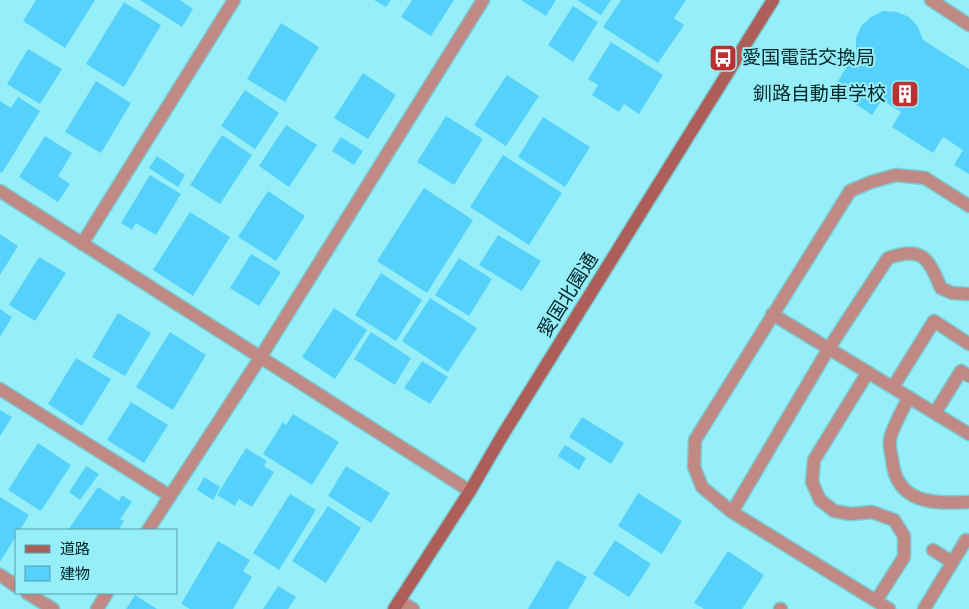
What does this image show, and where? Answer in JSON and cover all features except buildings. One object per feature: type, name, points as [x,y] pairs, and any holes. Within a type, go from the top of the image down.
[{"type":"street","points":[[82,244],[234,0]]},
{"type":"street","points":[[149,529],[260,358],[483,0]]},
{"type":"street","name":"愛国北園通","points":[[397,605],[470,491],[507,428],[773,0]]},
{"type":"street","points":[[930,0],[969,24]]},
{"type":"street","points":[[889,609],[732,512],[702,487],[694,467],[695,440],[850,191],[871,182],[896,175],[925,178],[969,206]]},
{"type":"street","points":[[0,191],[470,491]]},
{"type":"street","points":[[732,512],[830,348],[888,258],[902,253],[915,253],[930,263],[941,288],[952,293],[969,294]]},
{"type":"street","points":[[772,314],[969,434]]},
{"type":"street","points":[[893,387],[934,322],[969,344]]},
{"type":"street","points":[[936,413],[961,371],[969,376]]},
{"type":"street","points":[[868,372],[814,460],[812,482],[820,500],[834,511],[851,514],[872,512],[894,520],[904,536],[904,557],[876,601]]},
{"type":"street","points":[[0,389],[170,496]]},
{"type":"street","points":[[909,397],[890,439],[895,477],[906,490],[918,499],[939,503],[969,502]]},
{"type":"street","points":[[924,609],[966,540]]},
{"type":"street","points":[[933,550],[952,562]]},
{"type":"street","points":[[0,575],[15,585]]},
{"type":"street","points":[[29,594],[53,609]]},
{"type":"street","points":[[97,609],[107,594]]},
{"type":"street","points":[[397,605],[413,609]]},
{"type":"place","name":"愛国電話交換局","points":[[723,58]]},
{"type":"place","name":"釧路自動車学校","points":[[905,94]]}]
